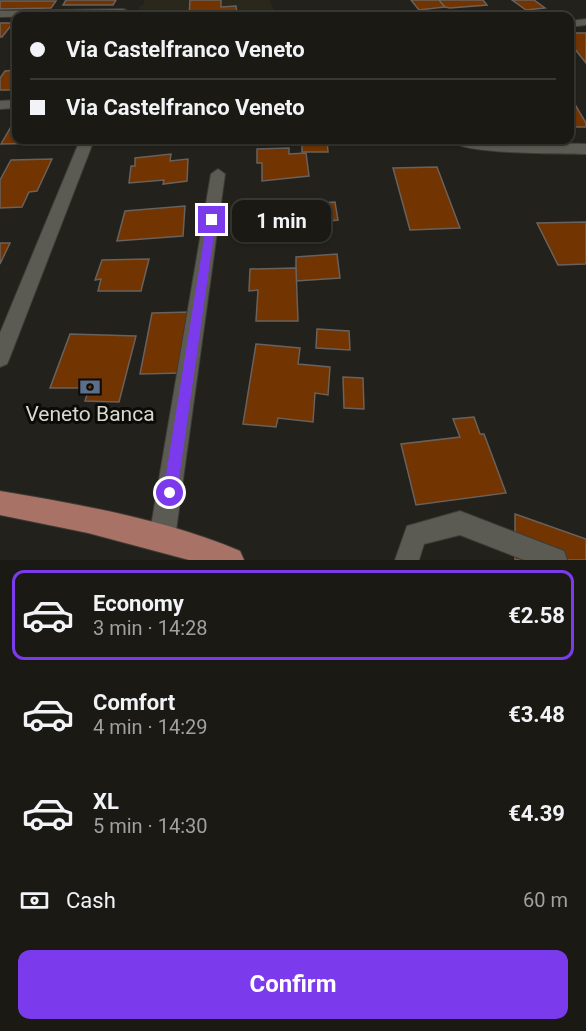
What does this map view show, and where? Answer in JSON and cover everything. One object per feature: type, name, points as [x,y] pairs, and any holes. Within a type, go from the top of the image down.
[{"type":"main road","points":[[0,503],[56,512],[162,538],[231,560]]},
{"type":"street","points":[[0,357],[85,144]]},
{"type":"street","points":[[468,144],[586,149]]},
{"type":"street","points":[[162,538],[218,174]]},
{"type":"lane","points":[[407,560],[415,534],[460,523],[555,560]]},
{"type":"shaded area","points":[[145,0],[270,0],[274,12],[139,12],[139,6],[143,5]]},
{"type":"building","points":[[66,0],[116,0],[113,5],[63,5]]},
{"type":"building","points":[[190,0],[221,0],[221,7],[236,6],[237,12],[189,12]]},
{"type":"building","points":[[411,0],[439,0],[445,7],[419,10]]},
{"type":"building","points":[[439,0],[483,0],[487,5],[450,8],[445,7]]},
{"type":"building","points":[[512,0],[534,0],[545,8],[526,10]]},
{"type":"building","points":[[0,1],[56,1],[51,8],[0,9]]},
{"type":"building","points":[[0,23],[12,23],[2,37],[0,37]]},
{"type":"building","points":[[574,33],[586,33],[586,63],[574,48]]},
{"type":"building","points":[[12,70],[12,90],[0,90],[0,78],[5,71]]},
{"type":"building","points":[[574,103],[586,123],[586,127],[574,127]]},
{"type":"building","points":[[12,125],[12,144],[1,144]]},
{"type":"building","points":[[302,144],[327,144],[328,152],[302,152]]},
{"type":"building","points":[[289,148],[289,154],[306,153],[309,176],[262,181],[262,163],[257,163],[257,149]]},
{"type":"building","points":[[171,154],[170,161],[188,159],[187,181],[163,184],[164,180],[129,183],[131,166],[135,166],[135,158]]},
{"type":"building","points":[[52,159],[37,191],[29,192],[22,207],[0,208],[0,180],[11,160]]},
{"type":"building","points":[[437,167],[460,228],[410,230],[393,168]]},
{"type":"building","points":[[335,202],[338,220],[320,222],[323,239],[294,241],[290,205]]},
{"type":"building","points":[[290,203],[294,241],[260,243],[259,219],[255,220],[254,205]]},
{"type":"building","points":[[185,206],[183,236],[117,241],[125,211]]},
{"type":"building","points":[[586,222],[586,264],[558,265],[537,223]]},
{"type":"building","points":[[0,243],[10,243],[0,264]]},
{"type":"building","points":[[337,254],[340,278],[296,281],[296,257]]},
{"type":"building","points":[[149,259],[141,291],[98,291],[101,279],[95,280],[102,260]]},
{"type":"building","points":[[296,268],[298,321],[256,321],[258,290],[249,291],[250,269]]},
{"type":"building","points":[[190,312],[182,373],[140,374],[152,313]]},
{"type":"building","points":[[317,329],[349,331],[350,350],[316,348]]},
{"type":"building","points":[[70,334],[136,336],[119,402],[85,401],[89,388],[50,388]]},
{"type":"building","points":[[256,344],[300,348],[298,364],[330,367],[328,395],[315,393],[313,422],[278,418],[276,427],[243,424]]},
{"type":"building","points":[[343,377],[363,378],[364,409],[344,408]]},
{"type":"building","points":[[474,417],[480,434],[484,434],[506,493],[416,505],[401,444],[460,437],[453,419]]},
{"type":"building","points":[[515,514],[586,539],[586,560],[515,560]]},
{"type":"place","name":"Veneto Banca","points":[[90,387]]},
{"type":"route","points":[[170,493],[212,220]]}]
